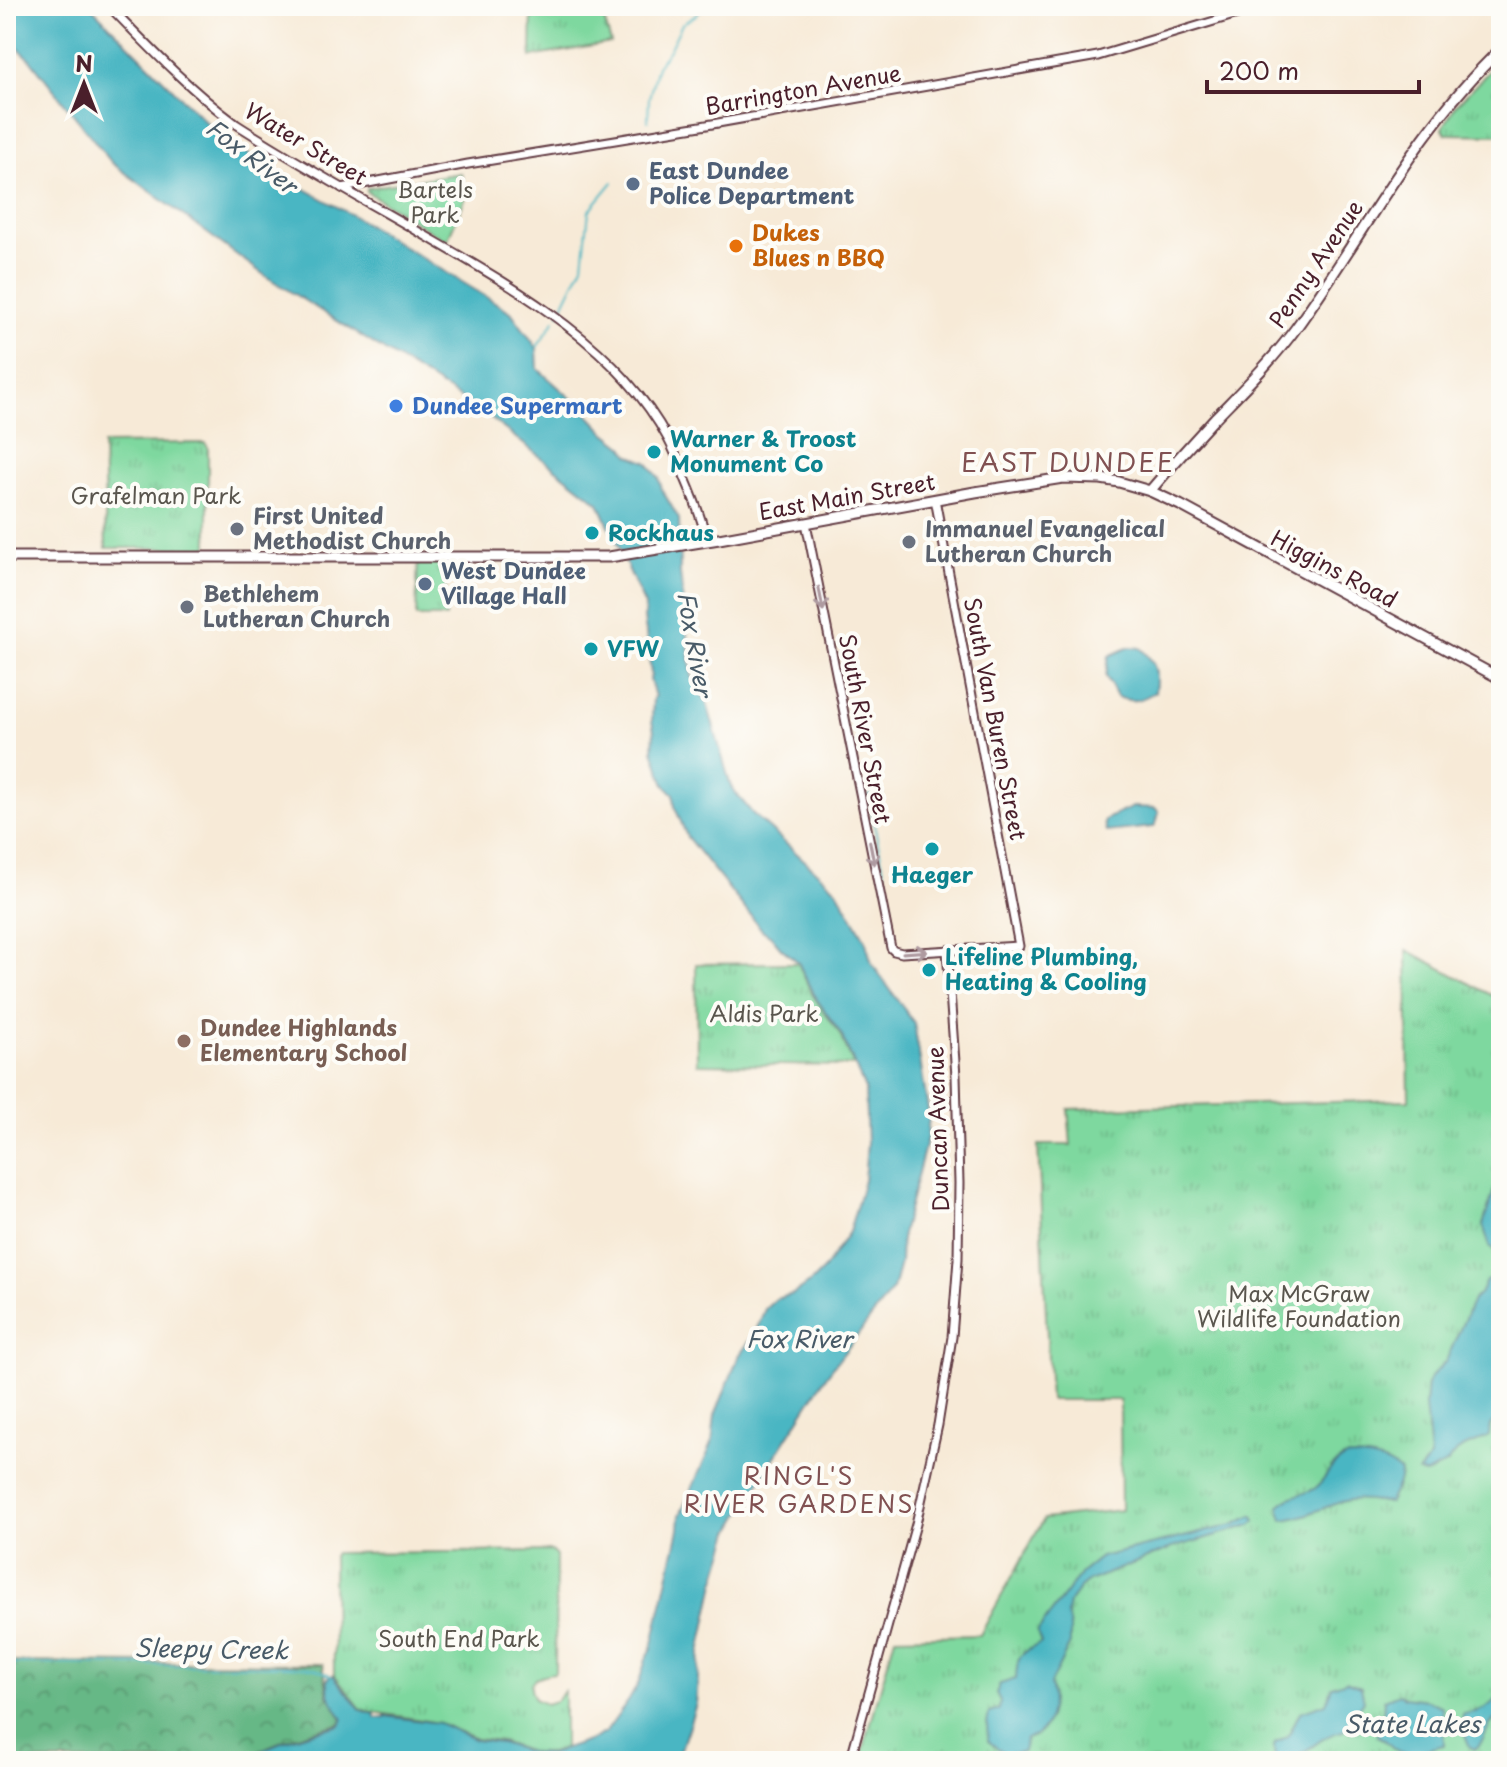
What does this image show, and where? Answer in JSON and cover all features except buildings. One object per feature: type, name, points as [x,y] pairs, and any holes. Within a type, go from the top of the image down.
[{"type":"main road","name":"Penny Avenue","points":[[1150,491],[1282,345],[1438,117],[1469,80],[1501,49]]},
{"type":"main road","name":"East Main Street","points":[[6,557],[612,556],[1063,478],[1108,480],[1150,491]]},
{"type":"main road","name":"Higgins Road","points":[[1150,491],[1501,679]]},
{"type":"street","name":"Water Street","points":[[109,6],[216,109],[551,313],[610,363],[660,426],[699,510],[707,541]]},
{"type":"street","name":"Barrington Avenue","points":[[342,188],[1098,56],[1264,6]]},
{"type":"street","name":"South Van Buren Street","points":[[935,499],[1019,946],[947,950]]},
{"type":"street","name":"South River Street","points":[[806,523],[889,942],[892,950],[899,953],[947,950]]},
{"type":"street","name":"Duncan Avenue","points":[[850,1761],[916,1524],[944,1392],[959,1237],[956,1076],[947,950]]},
{"type":"green space","points":[[532,6],[600,6],[611,43],[531,57]]},
{"type":"green space","points":[[1501,59],[1501,135],[1446,134],[1443,128],[1455,106]]},
{"type":"green space","name":"Bartels Park","points":[[461,173],[466,197],[447,241],[367,192],[367,188]]},
{"type":"green space","name":"Grafelman Park","points":[[205,443],[208,447],[208,548],[106,548],[103,444]]},
{"type":"green space","points":[[418,557],[445,557],[446,617],[416,617]]},
{"type":"green space","name":"Max McGraw Wildlife Foundation","points":[[1407,950],[1501,1000],[1501,1761],[860,1761],[895,1637],[980,1635],[1044,1519],[1121,1510],[1120,1400],[1050,1400],[1038,1145],[1071,1145],[1068,1109],[1409,1100]]},
{"type":"green space","name":"Aldis Park","points":[[798,963],[812,994],[840,1034],[854,1066],[697,1064],[696,964]]},
{"type":"green space","name":"South End Park","points":[[551,1551],[556,1556],[555,1672],[537,1677],[531,1688],[536,1700],[546,1704],[556,1701],[564,1691],[564,1749],[533,1753],[501,1742],[476,1739],[439,1723],[362,1710],[334,1674],[335,1553]]},
{"type":"green space","points":[[6,1662],[323,1664],[328,1695],[343,1719],[339,1724],[276,1744],[244,1761],[6,1761]]},
{"type":"water","name":"Fox River","points":[[6,6],[90,6],[216,132],[280,175],[511,312],[537,348],[538,369],[629,455],[647,462],[659,478],[662,490],[679,519],[680,573],[692,676],[707,704],[731,787],[752,813],[837,890],[865,939],[872,964],[914,1023],[929,1116],[927,1138],[901,1238],[900,1263],[893,1289],[827,1375],[731,1531],[715,1583],[700,1652],[696,1704],[677,1761],[245,1761],[277,1744],[340,1725],[343,1719],[328,1690],[328,1678],[333,1675],[361,1710],[375,1714],[376,1718],[385,1716],[439,1723],[476,1740],[501,1743],[533,1753],[550,1754],[606,1732],[639,1682],[652,1648],[680,1515],[712,1444],[715,1415],[739,1356],[755,1333],[765,1309],[776,1299],[793,1294],[812,1281],[849,1232],[864,1180],[867,1144],[865,1089],[841,1034],[813,994],[798,962],[762,930],[687,837],[675,807],[674,794],[665,785],[653,750],[655,697],[650,680],[645,606],[599,503],[484,413],[267,277],[112,163],[28,57],[6,38]]},
{"type":"water","points":[[1129,647],[1140,648],[1150,658],[1156,672],[1155,692],[1137,700],[1117,697],[1106,676],[1109,656]]},
{"type":"water","points":[[1133,807],[1155,808],[1159,812],[1156,824],[1153,827],[1106,832],[1106,819]]},
{"type":"water","points":[[1501,1175],[1501,1252],[1490,1247],[1483,1225]]},
{"type":"water","points":[[1501,1277],[1501,1415],[1490,1425],[1489,1436],[1455,1453],[1448,1463],[1426,1474],[1418,1473],[1430,1457],[1425,1405],[1427,1384],[1446,1361],[1473,1300],[1486,1281]]},
{"type":"water","points":[[1346,1457],[1381,1461],[1400,1472],[1389,1503],[1350,1500],[1283,1520],[1279,1506],[1287,1499],[1314,1489],[1335,1464]]},
{"type":"water","points":[[1252,1516],[1256,1521],[1251,1525],[1172,1548],[1089,1581],[1080,1588],[1069,1603],[1070,1644],[1050,1684],[1052,1704],[1043,1729],[1026,1739],[1023,1751],[1012,1754],[988,1741],[989,1713],[999,1710],[1000,1701],[996,1693],[1000,1684],[1016,1679],[1021,1656],[1041,1643],[1037,1632],[1081,1573],[1101,1557],[1233,1525]]},
{"type":"water","name":"State Lakes","points":[[1346,1681],[1361,1687],[1364,1701],[1343,1731],[1294,1756],[1275,1757],[1275,1744],[1289,1734],[1300,1712],[1326,1703],[1332,1686]]},
{"type":"water","name":"State Lakes","points":[[1501,1693],[1501,1716],[1492,1723],[1475,1749],[1470,1747],[1464,1731],[1463,1714],[1485,1708]]},
{"type":"water","name":"State Lakes","points":[[1399,1694],[1442,1707],[1444,1745],[1403,1753],[1377,1736],[1384,1700]]},
{"type":"waterway","points":[[648,121],[649,98],[657,66],[682,24],[704,6]]},
{"type":"waterway","points":[[559,314],[583,265],[589,211],[613,182]]},
{"type":"waterway","points":[[537,347],[555,320]]},
{"type":"waterway","points":[[883,793],[868,796],[891,904]]},
{"type":"waterway","name":"Sleepy Creek","points":[[6,1664],[286,1666],[315,1669],[331,1676]]},
{"type":"place","name":"East Dundee Police Department","points":[[633,184]]},
{"type":"place","name":"Dukes Blues n BBQ","points":[[736,246]]},
{"type":"place","name":"Dundee Supermart","points":[[396,406]]},
{"type":"place","name":"Warner & Troost Monument Co","points":[[654,452]]},
{"type":"place","name":"First United Methodist Church","points":[[237,529]]},
{"type":"place","name":"Rockhaus","points":[[592,533]]},
{"type":"place","name":"Immanuel Evangelical Lutheran Church","points":[[909,542]]},
{"type":"place","name":"West Dundee Village Hall","points":[[425,584]]},
{"type":"place","name":"Bethlehem Lutheran Church","points":[[187,607]]},
{"type":"place","name":"VFW","points":[[591,649]]},
{"type":"place","name":"Haeger","points":[[932,849]]},
{"type":"place","name":"Lifeline Plumbing, Heating & Cooling","points":[[929,970]]},
{"type":"place","name":"Dundee Highlands Elementary School","points":[[184,1041]]},
{"type":"district","name":"EAST DUNDEE","points":[[1068,463]]},
{"type":"district","name":"RINGL'S RIVER GARDENS","points":[[799,1491]]}]
